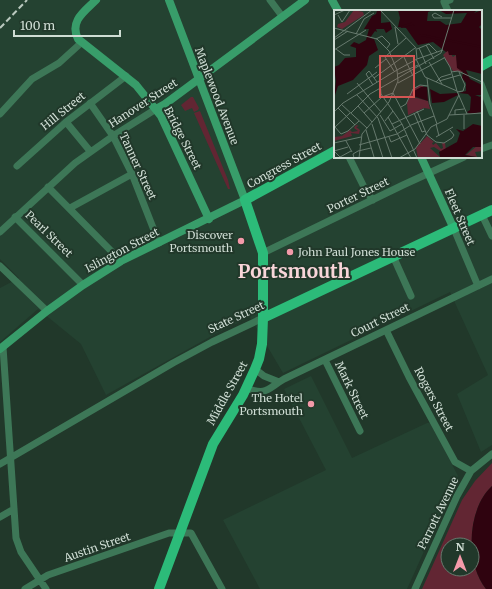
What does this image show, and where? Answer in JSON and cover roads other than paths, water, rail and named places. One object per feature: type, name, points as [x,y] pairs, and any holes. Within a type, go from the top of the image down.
[{"type":"main road","points":[[482,65],[492,60]]},
{"type":"main road","name":"Congress Street","points":[[245,200],[334,152]]},
{"type":"main road","name":"Middle Street","points":[[159,589],[213,444],[256,369],[262,344],[264,298],[263,253],[245,200]]},
{"type":"main road","name":"State Street","points":[[263,318],[492,210]]},
{"type":"main road","points":[[264,298],[269,307],[274,308],[289,306]]},
{"type":"street","points":[[0,114],[32,79],[59,63],[81,43],[76,35],[75,27],[80,16],[96,0]]},
{"type":"street","name":"Maplewood Avenue","points":[[169,0],[245,200]]},
{"type":"street","points":[[270,0],[282,16]]},
{"type":"street","name":"Hanover Street","points":[[0,232],[48,187],[90,151],[165,104],[305,0]]},
{"type":"street","points":[[332,0],[337,10]]},
{"type":"street","name":"Bridge Street","points":[[81,43],[126,76],[136,85],[156,109],[168,128],[209,219]]},
{"type":"street","name":"Hill Street","points":[[17,166],[66,122],[126,76]]},
{"type":"street","points":[[482,87],[492,113]]},
{"type":"street","name":"Tanner Street","points":[[90,103],[112,136],[132,174],[159,243]]},
{"type":"street","points":[[66,122],[90,151]]},
{"type":"street","points":[[482,150],[492,145]]},
{"type":"street","points":[[350,158],[366,191],[373,200]]},
{"type":"street","name":"Fleet Street","points":[[422,158],[454,228],[478,286]]},
{"type":"street","name":"Porter Street","points":[[263,253],[462,158]]},
{"type":"street","points":[[70,208],[132,174]]},
{"type":"street","points":[[48,187],[121,261]]},
{"type":"street","name":"Islington Street","points":[[1,348],[47,311],[83,285],[121,261],[245,200]]},
{"type":"street","points":[[482,215],[492,236]]},
{"type":"street","name":"Pearl Street","points":[[15,217],[83,285]]},
{"type":"street","points":[[393,256],[411,296]]},
{"type":"street","points":[[0,266],[47,311]]},
{"type":"street","name":"Court Street","points":[[246,388],[255,392],[265,392],[279,382],[492,279]]},
{"type":"street","name":"State Street","points":[[0,464],[173,363],[212,342],[263,318]]},
{"type":"street","name":"Rogers Street","points":[[386,330],[409,377],[455,462],[471,470]]},
{"type":"street","points":[[1,348],[17,544],[46,589]]},
{"type":"street","name":"Mark Street","points":[[325,360],[360,431]]},
{"type":"street","points":[[256,369],[264,376],[279,382]]},
{"type":"street","name":"Parrott Avenue","points":[[415,589],[457,496],[471,470],[492,454]]},
{"type":"street","points":[[0,517],[14,509]]},
{"type":"street","name":"Austin Street","points":[[25,589],[40,580],[169,533],[179,533]]},
{"type":"street","points":[[179,533],[191,533],[193,535],[222,589]]},
{"type":"railway","points":[[0,28],[27,0]]},
{"type":"place","name":"Discover Portsmouth","points":[[241,241]]},
{"type":"place","name":"John Paul Jones House","points":[[290,252]]},
{"type":"place","name":"The Hotel Portsmouth","points":[[311,404]]},
{"type":"district","name":"Portsmouth","points":[[294,271]]}]
